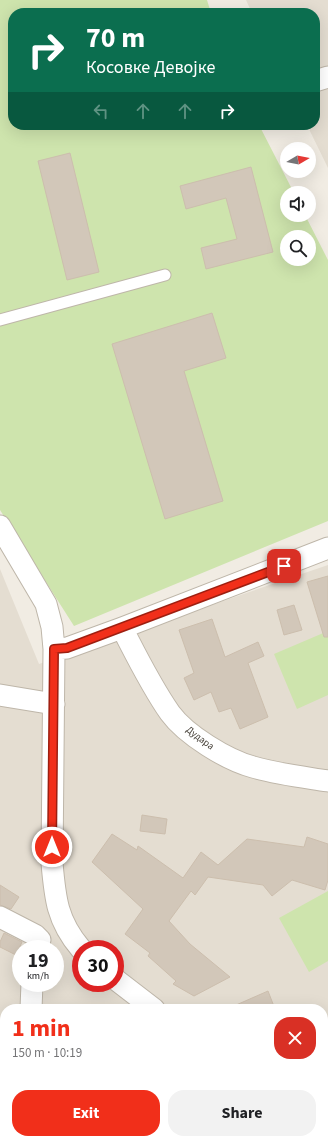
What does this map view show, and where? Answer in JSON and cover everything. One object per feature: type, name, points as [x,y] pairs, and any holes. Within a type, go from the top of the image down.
[{"type":"street","points":[[0,526],[46,604],[52,627],[54,649],[52,862],[54,890],[62,921],[73,940]]},
{"type":"street","points":[[54,649],[67,648],[122,628],[328,548]]},
{"type":"street","name":"Дудара","points":[[122,628],[151,684],[171,714],[195,737],[228,758],[253,767],[328,781]]},
{"type":"street","points":[[0,695],[54,704]]},
{"type":"street","points":[[0,917],[35,936],[37,940]]},
{"type":"street","points":[[41,940],[45,934],[62,921]]},
{"type":"street","points":[[124,986],[148,1004]]},
{"type":"street","points":[[31,1004],[32,992]]},
{"type":"lane","points":[[0,320],[165,275]]},
{"type":"shaded area","points":[[246,0],[328,0],[328,168],[309,130],[320,130],[320,8],[250,8]]},
{"type":"shaded area","points":[[328,565],[328,1004],[0,1004],[0,569],[39,664]]},
{"type":"green space","points":[[0,0],[207,0],[209,8],[8,8],[8,130],[262,130],[280,166],[280,178],[286,178],[290,186],[280,186],[280,222],[309,222],[313,230],[280,230],[280,266],[316,266],[316,237],[328,260],[328,521],[74,626],[0,510]]},
{"type":"green space","points":[[328,631],[328,695],[297,709],[274,654]]},
{"type":"green space","points":[[328,891],[328,961],[309,972],[279,918]]},
{"type":"building","points":[[70,153],[99,272],[67,280],[38,161]]},
{"type":"building","points":[[251,167],[273,252],[206,269],[201,248],[237,239],[226,198],[186,209],[180,186]]},
{"type":"building","points":[[212,313],[226,358],[184,371],[223,501],[165,519],[112,344]]},
{"type":"building","points":[[328,576],[328,637],[324,637],[307,582]]},
{"type":"building","points":[[294,605],[302,630],[284,635],[277,610]]},
{"type":"building","points":[[212,619],[225,657],[258,642],[264,656],[248,663],[268,717],[240,729],[231,708],[219,712],[211,692],[194,700],[184,678],[194,673],[179,630]]},
{"type":"building","points":[[142,815],[167,819],[165,834],[140,831]]},
{"type":"building","points":[[112,834],[137,850],[138,846],[183,878],[201,852],[218,865],[247,839],[304,847],[307,837],[328,844],[328,880],[325,890],[292,880],[272,896],[263,885],[208,877],[195,895],[191,891],[169,921],[190,944],[230,977],[194,996],[173,984],[176,981],[148,956],[150,953],[125,934],[143,909],[92,862]]},
{"type":"building","points":[[0,885],[19,897],[11,909],[0,905]]},
{"type":"building","points":[[4,933],[18,940],[12,940],[12,953],[0,947],[0,942]]},
{"type":"building","points":[[268,991],[273,1004],[238,1004]]},
{"type":"route","points":[[52,847],[54,649],[67,648],[284,566]]}]
